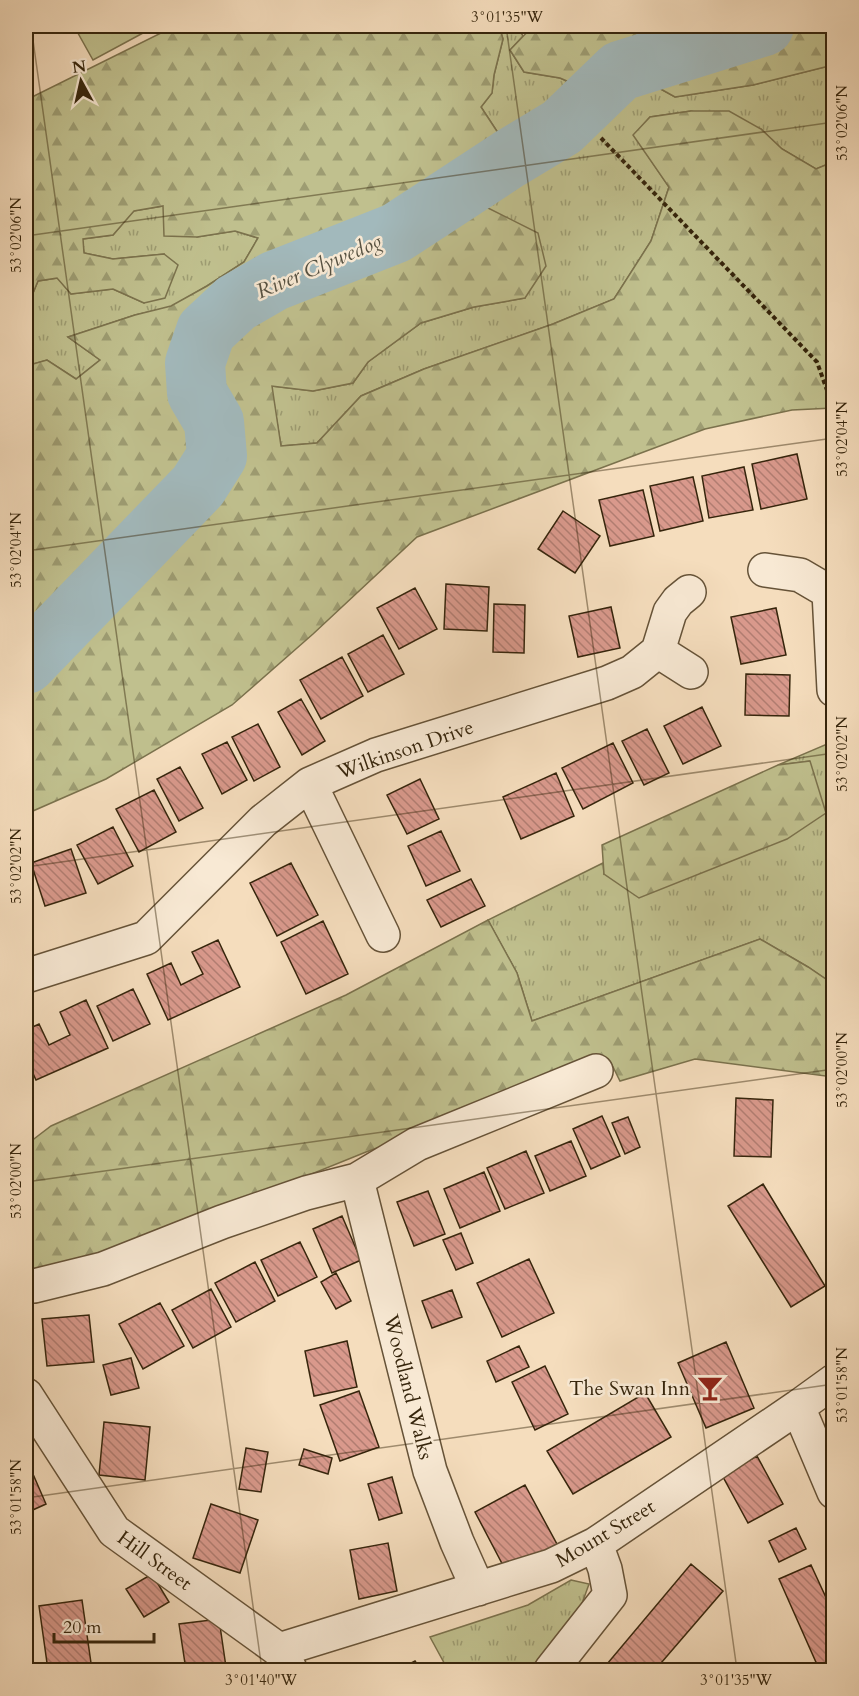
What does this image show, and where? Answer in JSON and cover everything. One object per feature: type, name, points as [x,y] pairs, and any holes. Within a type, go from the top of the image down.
[{"type":"street","points":[[765,570],[800,575],[829,592],[834,690]]},
{"type":"street","points":[[689,592],[670,612],[658,651],[691,672]]},
{"type":"street","name":"Wilkinson Drive","points":[[26,976],[146,938],[263,821],[310,784],[376,755],[607,683],[632,672],[658,651]]},
{"type":"street","points":[[310,784],[383,934]]},
{"type":"street","points":[[34,1286],[103,1269],[222,1222],[306,1193],[357,1180],[417,1144],[596,1071]]},
{"type":"street","name":"Woodland Walks","points":[[357,1180],[430,1471],[478,1589]]},
{"type":"street","name":"Mount Street","points":[[285,1660],[478,1589],[551,1566],[596,1544],[834,1381]]},
{"type":"street","name":"Hill Street","points":[[26,1395],[114,1531],[285,1660]]},
{"type":"street","points":[[798,1407],[834,1492]]},
{"type":"street","points":[[551,1671],[609,1595],[605,1569],[596,1544]]},
{"type":"path","points":[[601,138],[817,362],[834,410]]},
{"type":"green space","points":[[74,26],[156,26],[93,60]]},
{"type":"green space","points":[[175,26],[499,26],[503,39],[492,93],[481,107],[504,142],[485,171],[448,186],[538,233],[546,266],[525,298],[474,307],[421,323],[368,362],[353,383],[313,391],[272,386],[281,446],[317,443],[361,396],[424,369],[553,324],[614,299],[651,241],[669,187],[633,135],[650,117],[691,111],[729,111],[761,129],[782,149],[816,169],[833,162],[833,408],[792,410],[705,429],[417,537],[313,634],[232,705],[106,779],[26,814],[26,366],[47,360],[76,379],[100,360],[68,337],[171,306],[244,262],[258,238],[235,231],[197,237],[164,236],[163,206],[134,211],[113,235],[83,239],[84,253],[113,259],[164,254],[178,265],[165,298],[144,303],[113,289],[71,294],[57,278],[38,281],[26,310],[26,100]]},
{"type":"green space","points":[[499,26],[517,26],[523,36],[510,50],[524,72],[560,78],[583,88],[535,130],[504,142],[481,107],[492,93],[503,39]]},
{"type":"green space","points":[[533,26],[833,26],[833,65],[753,85],[675,97],[650,83],[620,61],[583,88],[560,78],[524,72],[510,50]]},
{"type":"green space","points":[[833,65],[833,162],[816,169],[782,149],[761,129],[691,111],[650,117],[634,135],[669,187],[651,241],[614,299],[553,324],[424,369],[361,396],[317,443],[281,446],[271,386],[313,391],[353,383],[368,362],[421,323],[474,307],[525,298],[484,206],[469,198],[514,168],[561,143],[577,141],[583,120],[613,85],[637,73],[675,97],[753,85]]},
{"type":"green space","points":[[163,206],[197,237],[235,231],[258,238],[244,262],[171,307],[135,315],[68,337],[100,360],[76,379],[47,360],[26,366],[26,310],[38,281],[58,278],[71,294],[113,289],[144,303],[164,254],[113,259],[84,253],[82,239],[113,235],[133,211]]},
{"type":"green space","points":[[827,744],[834,840],[833,984],[760,939],[532,1021],[517,973],[488,920],[603,863],[604,874],[810,761],[778,765]]},
{"type":"green space","points":[[810,761],[826,813],[787,839],[639,898],[604,874],[602,845],[778,765]]},
{"type":"green space","points":[[488,920],[517,973],[532,1021],[760,939],[833,984],[833,1077],[695,1059],[620,1081],[611,1063],[366,1152],[96,1261],[34,1274],[30,1255],[26,1256],[26,1145],[51,1126],[346,995]]},
{"type":"green space","points":[[571,1580],[589,1584],[579,1612],[532,1670],[448,1670],[430,1637],[528,1605]]},
{"type":"building","points":[[797,454],[807,499],[761,509],[752,464]]},
{"type":"building","points":[[744,467],[753,510],[709,518],[702,476]]},
{"type":"building","points":[[693,477],[703,521],[660,531],[650,486]]},
{"type":"building","points":[[643,490],[654,536],[610,546],[599,500]]},
{"type":"building","points":[[563,511],[600,536],[575,573],[538,549]]},
{"type":"building","points":[[446,584],[489,587],[487,631],[444,629]]},
{"type":"building","points":[[415,588],[437,629],[399,649],[377,608]]},
{"type":"building","points":[[494,604],[525,605],[524,653],[493,652]]},
{"type":"building","points":[[611,607],[620,648],[578,657],[569,616]]},
{"type":"building","points":[[776,608],[786,655],[741,664],[731,617]]},
{"type":"building","points":[[383,635],[404,674],[368,692],[348,654]]},
{"type":"building","points":[[342,657],[363,696],[321,719],[300,680]]},
{"type":"building","points":[[746,674],[790,675],[789,716],[745,715]]},
{"type":"building","points":[[301,699],[325,741],[302,755],[278,712]]},
{"type":"building","points":[[702,707],[721,746],[683,764],[664,726]]},
{"type":"building","points":[[258,724],[280,767],[254,781],[232,737]]},
{"type":"building","points":[[647,729],[669,773],[644,785],[622,741]]},
{"type":"building","points":[[227,742],[247,780],[222,794],[202,754]]},
{"type":"building","points":[[613,743],[633,783],[583,809],[562,768]]},
{"type":"building","points":[[180,767],[203,808],[179,821],[157,779]]},
{"type":"building","points":[[556,773],[574,816],[521,839],[503,797]]},
{"type":"building","points":[[420,779],[439,819],[407,834],[387,795]]},
{"type":"building","points":[[154,790],[176,832],[139,852],[116,809]]},
{"type":"building","points":[[113,827],[133,866],[98,884],[77,845]]},
{"type":"building","points":[[441,831],[460,871],[426,886],[408,846]]},
{"type":"building","points":[[71,849],[86,893],[45,906],[31,863]]},
{"type":"building","points":[[291,863],[318,915],[277,936],[250,883]]},
{"type":"building","points":[[26,874],[33,909],[26,911]]},
{"type":"building","points":[[471,879],[485,906],[441,927],[427,900]]},
{"type":"building","points":[[323,921],[348,974],[306,994],[281,942]]},
{"type":"building","points":[[218,940],[240,987],[168,1020],[147,974],[171,963],[181,985],[203,974],[192,952]]},
{"type":"building","points":[[133,989],[150,1024],[113,1041],[97,1006]]},
{"type":"building","points":[[86,1000],[108,1048],[36,1080],[26,1058],[26,1030],[39,1024],[49,1045],[70,1035],[60,1012]]},
{"type":"building","points":[[736,1098],[773,1100],[771,1157],[734,1156]]},
{"type":"building","points":[[602,1116],[620,1156],[591,1169],[573,1129]]},
{"type":"building","points":[[628,1117],[640,1147],[625,1154],[612,1123]]},
{"type":"building","points":[[571,1141],[586,1176],[550,1191],[535,1156]]},
{"type":"building","points":[[526,1151],[544,1193],[505,1209],[487,1168]]},
{"type":"building","points":[[484,1172],[500,1211],[460,1228],[444,1189]]},
{"type":"building","points":[[763,1184],[825,1286],[791,1307],[728,1206]]},
{"type":"building","points":[[428,1191],[445,1234],[414,1246],[397,1202]]},
{"type":"building","points":[[342,1216],[361,1260],[332,1273],[313,1229]]},
{"type":"building","points":[[461,1233],[473,1263],[456,1270],[443,1240]]},
{"type":"building","points":[[300,1242],[317,1277],[278,1296],[261,1260]]},
{"type":"building","points":[[529,1259],[554,1313],[502,1337],[477,1283]]},
{"type":"building","points":[[255,1262],[275,1301],[236,1322],[215,1283]]},
{"type":"building","points":[[336,1273],[351,1301],[336,1309],[321,1282]]},
{"type":"building","points":[[211,1289],[231,1327],[193,1348],[172,1310]]},
{"type":"building","points":[[452,1290],[462,1317],[432,1328],[422,1301]]},
{"type":"building","points":[[160,1303],[184,1346],[143,1369],[119,1324]]},
{"type":"building","points":[[89,1315],[94,1362],[47,1366],[42,1319]]},
{"type":"building","points":[[347,1341],[357,1387],[314,1396],[305,1351]]},
{"type":"building","points":[[726,1342],[754,1408],[706,1428],[678,1363]]},
{"type":"building","points":[[519,1346],[529,1367],[496,1382],[487,1361]]},
{"type":"building","points":[[131,1358],[139,1388],[111,1395],[103,1365]]},
{"type":"building","points":[[545,1366],[568,1414],[535,1430],[512,1382]]},
{"type":"building","points":[[359,1391],[379,1447],[340,1461],[320,1405]]},
{"type":"building","points":[[645,1393],[671,1437],[573,1494],[547,1451]]},
{"type":"building","points":[[104,1422],[150,1427],[145,1480],[99,1475]]},
{"type":"building","points":[[246,1448],[268,1452],[261,1492],[239,1489]]},
{"type":"building","points":[[304,1449],[332,1458],[328,1474],[299,1465]]},
{"type":"building","points":[[757,1456],[783,1504],[748,1523],[722,1475]]},
{"type":"building","points":[[26,1458],[46,1504],[26,1513]]},
{"type":"building","points":[[392,1477],[402,1513],[379,1520],[368,1484]]},
{"type":"building","points":[[525,1485],[558,1546],[507,1573],[475,1512]]},
{"type":"building","points":[[211,1504],[258,1520],[240,1573],[193,1558]]},
{"type":"building","points":[[796,1528],[806,1549],[779,1562],[769,1541]]},
{"type":"building","points":[[388,1543],[397,1591],[359,1599],[350,1550]]},
{"type":"building","points":[[691,1564],[723,1591],[655,1670],[602,1670]]},
{"type":"building","points":[[811,1565],[834,1615],[834,1663],[819,1669],[779,1579]]},
{"type":"building","points":[[152,1574],[169,1602],[144,1617],[126,1589]]},
{"type":"building","points":[[82,1600],[92,1670],[48,1670],[39,1606]]},
{"type":"building","points":[[219,1619],[226,1667],[186,1670],[179,1624]]},
{"type":"building","points":[[415,1661],[421,1670],[398,1670]]},
{"type":"waterway","name":"River Clywedog","points":[[26,664],[198,486],[217,456],[214,422],[197,393],[195,363],[206,331],[236,303],[274,281],[396,233],[562,127],[620,71],[764,26]]},
{"type":"place","name":"The Swan Inn","points":[[710,1388]]}]
